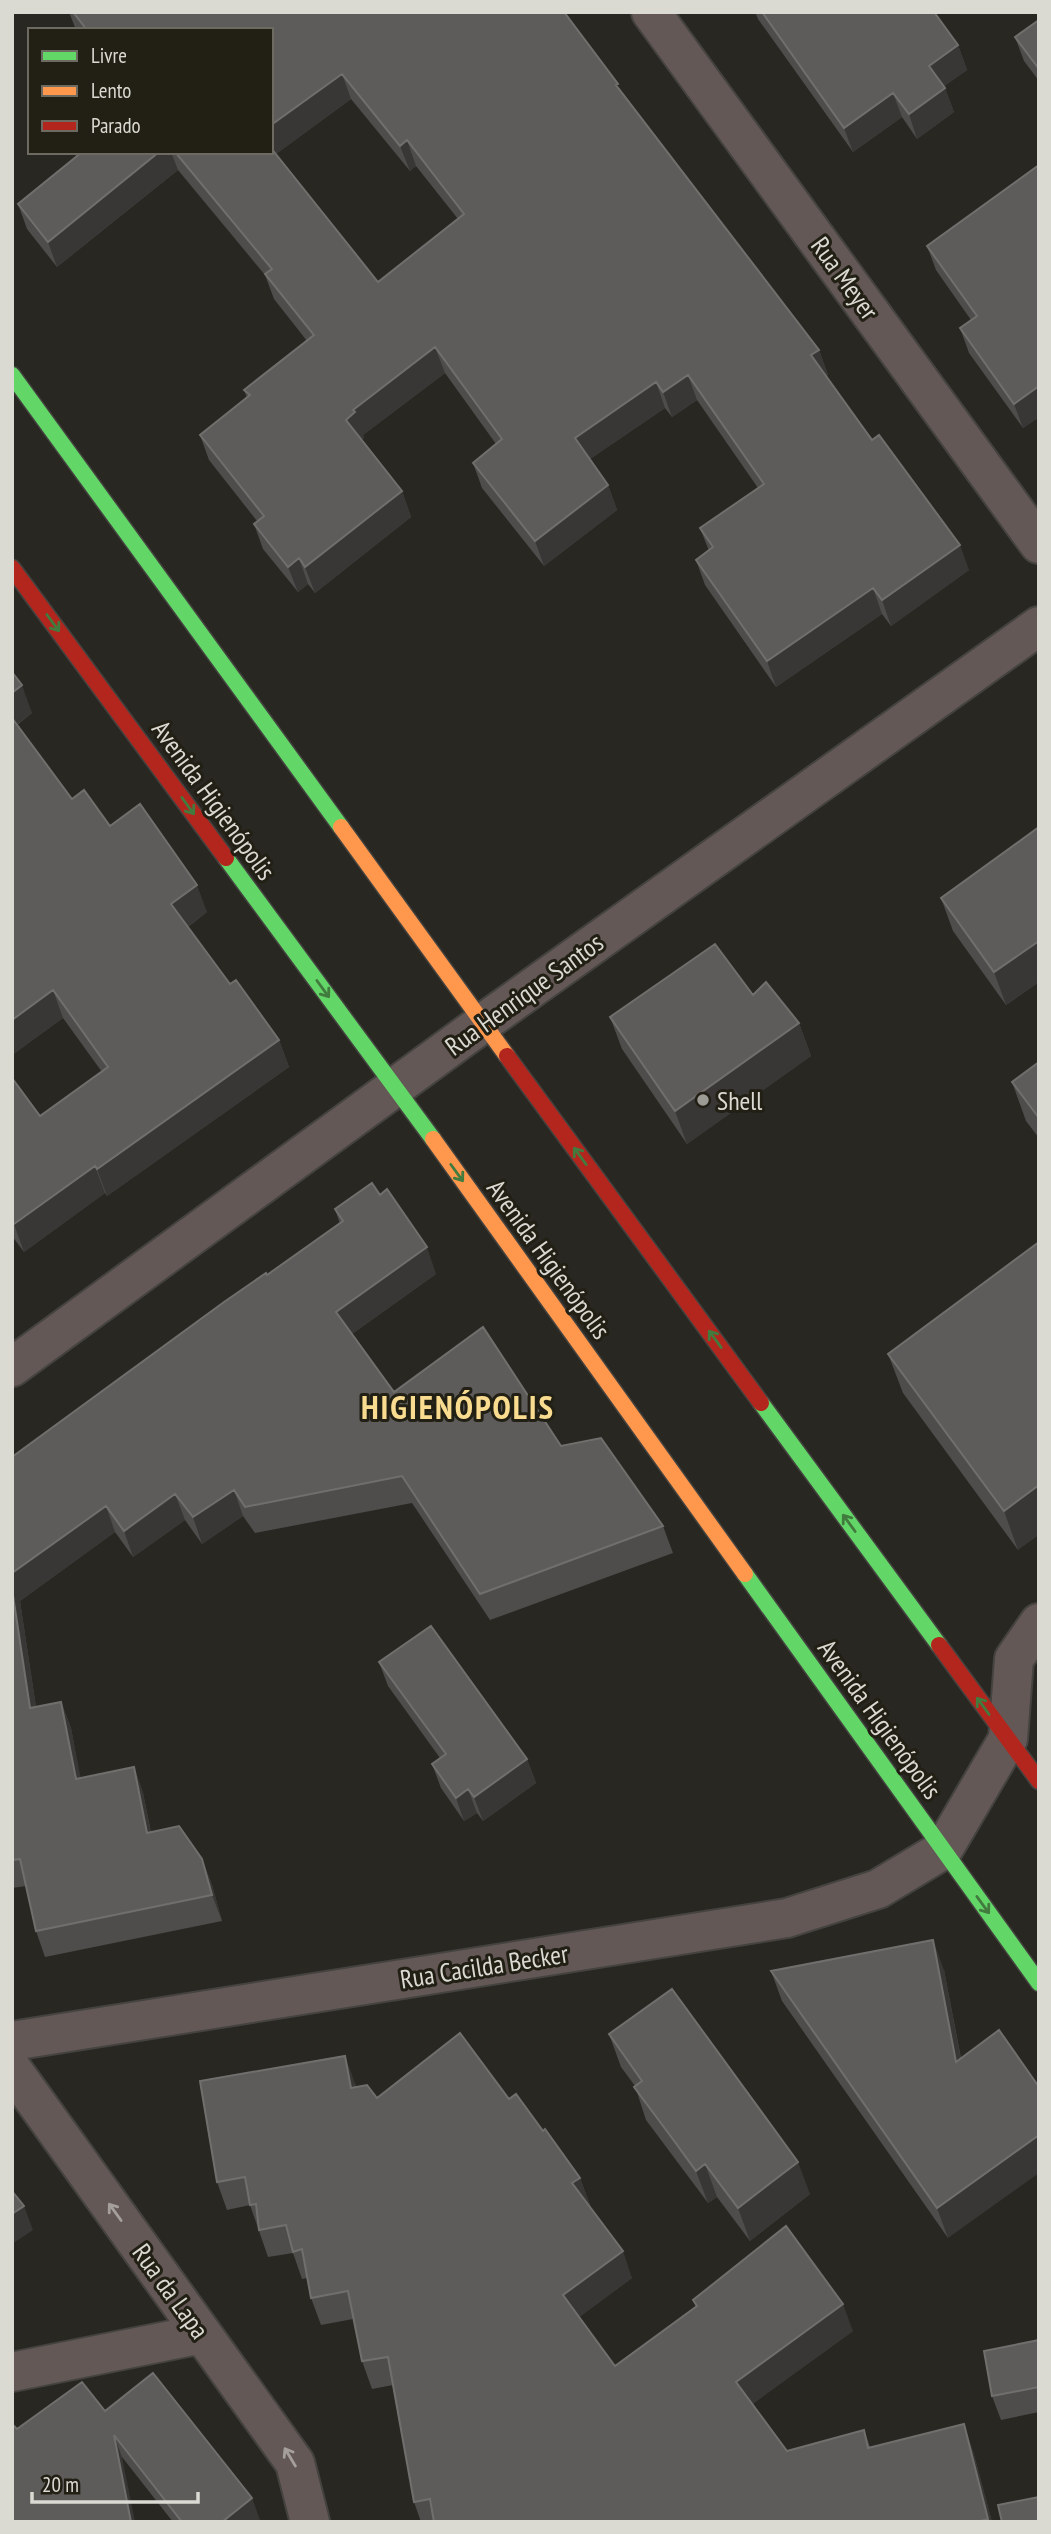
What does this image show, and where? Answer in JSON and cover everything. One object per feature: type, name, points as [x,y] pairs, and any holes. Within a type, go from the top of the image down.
[{"type":"main road","points":[[12,375],[1039,1781]]},
{"type":"main road","name":"Avenida Higienópolis","points":[[12,568],[396,1087],[1039,1983]]},
{"type":"street","name":"Rua Meyer","points":[[651,12],[1039,544]]},
{"type":"street","name":"Rua Henrique Santos","points":[[12,1367],[483,1023],[1039,626]]},
{"type":"street","points":[[943,1850],[1007,1740],[1014,1659],[1039,1623]]},
{"type":"street","name":"Rua Cacilda Becker","points":[[12,2041],[786,1918],[878,1889],[943,1850]]},
{"type":"street","name":"Rua da Lapa","points":[[12,2069],[295,2463],[310,2522]]},
{"type":"street","points":[[12,2372],[202,2334]]},
{"type":"building","points":[[73,12],[564,12],[618,84],[616,85],[819,350],[811,355],[872,440],[879,435],[960,545],[882,600],[873,588],[767,661],[696,560],[713,547],[700,528],[764,484],[688,375],[663,392],[656,382],[575,438],[608,485],[535,541],[473,463],[502,439],[435,347],[353,410],[355,412],[346,420],[402,491],[305,567],[299,558],[288,567],[254,524],[264,516],[200,435],[250,395],[244,390],[314,335],[265,274],[272,269],[177,154],[273,154],[273,151],[378,282],[464,214],[407,140],[400,146],[342,74],[273,124],[273,28],[85,28]]},
{"type":"building","points":[[762,12],[934,12],[958,45],[929,66],[945,88],[909,114],[893,93],[844,128]]},
{"type":"building","points":[[1039,20],[1039,69],[1015,37]]},
{"type":"building","points":[[80,154],[157,154],[48,242],[18,204]]},
{"type":"building","points":[[1039,165],[1039,386],[1014,404],[960,328],[977,316],[927,246]]},
{"type":"building","points":[[12,672],[22,685],[12,693]]},
{"type":"building","points":[[12,718],[72,799],[84,790],[110,826],[140,804],[197,885],[171,904],[230,984],[236,980],[279,1040],[97,1169],[95,1166],[14,1224],[12,1078],[40,1116],[108,1067],[53,990],[12,1020]]},
{"type":"building","points":[[1039,827],[1039,941],[994,972],[941,898]]},
{"type":"building","name":"Shell","points":[[715,944],[753,995],[766,982],[799,1023],[675,1111],[610,1017]]},
{"type":"building","points":[[1039,1062],[1039,1118],[1012,1082]]},
{"type":"building","points":[[372,1183],[380,1195],[387,1189],[427,1247],[336,1312],[394,1392],[483,1327],[561,1446],[601,1438],[663,1526],[480,1594],[402,1476],[245,1507],[234,1490],[193,1517],[175,1494],[124,1531],[106,1506],[12,1573],[12,1457],[224,1302],[343,1221],[335,1209]]},
{"type":"building","points":[[1039,1242],[1039,1485],[1004,1511],[888,1354]]},
{"type":"building","points":[[12,1589],[30,1708],[61,1702],[76,1779],[134,1767],[147,1833],[179,1826],[202,1859],[212,1895],[36,1931],[20,1859],[12,1860]]},
{"type":"building","points":[[431,1626],[527,1759],[474,1797],[468,1789],[456,1798],[432,1764],[446,1754],[379,1662]]},
{"type":"building","points":[[933,1940],[956,2062],[999,2030],[1039,2087],[1039,2135],[937,2208],[771,1971]]},
{"type":"building","points":[[672,1989],[798,2162],[738,2208],[705,2164],[696,2171],[634,2087],[642,2081],[609,2034]]},
{"type":"building","points":[[460,2033],[509,2099],[516,2094],[543,2131],[545,2129],[580,2178],[572,2183],[623,2251],[563,2295],[615,2366],[697,2306],[693,2300],[786,2226],[843,2304],[736,2382],[787,2451],[864,2430],[868,2448],[964,2424],[988,2519],[977,2522],[434,2522],[430,2499],[414,2502],[388,2357],[362,2361],[348,2291],[311,2298],[302,2249],[293,2252],[286,2225],[259,2230],[256,2204],[250,2205],[245,2177],[217,2182],[200,2081],[345,2056],[351,2088],[367,2085],[377,2098]]},
{"type":"building","points":[[12,2191],[24,2206],[12,2214]]},
{"type":"building","points":[[1039,2340],[1039,2387],[992,2396],[984,2351]]},
{"type":"building","points":[[153,2373],[252,2498],[222,2522],[182,2522],[114,2435],[131,2522],[12,2522],[12,2424],[17,2429],[82,2382],[105,2411]]},
{"type":"building","points":[[1039,2497],[1039,2522],[1002,2522],[998,2505]]},
{"type":"traffic: fast","points":[[12,375],[341,827]]},
{"type":"traffic: fast","points":[[226,858],[433,1139]]},
{"type":"traffic: fast","points":[[761,1403],[939,1645]]},
{"type":"traffic: fast","points":[[745,1574],[1039,1983]]},
{"type":"traffic: slow","points":[[341,827],[507,1056]]},
{"type":"traffic: slow","points":[[433,1139],[745,1574]]},
{"type":"traffic: jam","points":[[12,568],[226,858]]},
{"type":"traffic: jam","points":[[507,1056],[761,1403]]},
{"type":"traffic: jam","points":[[939,1645],[1039,1781]]},
{"type":"place","name":"Shell","points":[[703,1100]]},
{"type":"district","name":"HIGIENÓPOLIS","points":[[458,1406]]}]
